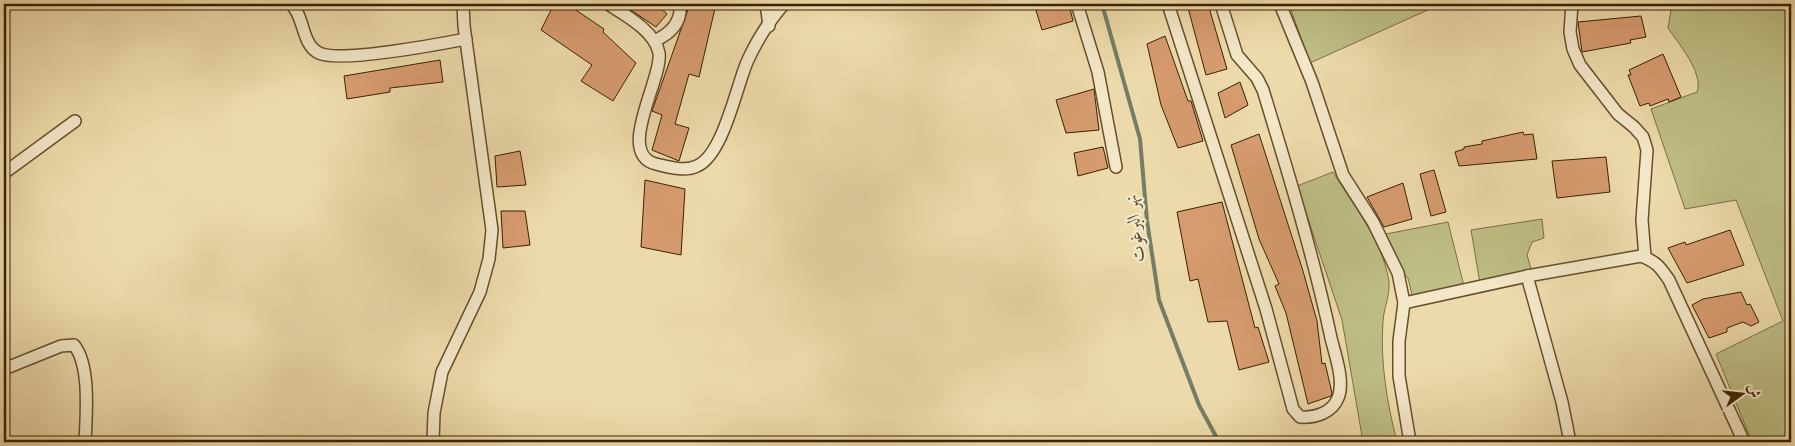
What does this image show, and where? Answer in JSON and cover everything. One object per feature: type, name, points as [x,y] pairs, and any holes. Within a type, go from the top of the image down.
[{"type":"street","points":[[291,4],[298,13],[311,46],[320,53],[332,55],[383,53],[466,40]]},
{"type":"street","points":[[433,442],[434,413],[442,372],[480,292],[490,259],[492,230],[466,40],[463,4]]},
{"type":"street","points":[[608,4],[630,18],[654,41],[659,52],[660,64],[642,117],[639,141],[641,152],[653,163],[684,169],[697,166],[708,159],[719,139],[748,61],[784,4]]},
{"type":"street","points":[[654,41],[669,34],[676,24],[680,4]]},
{"type":"street","points":[[766,4],[769,26]]},
{"type":"street","points":[[1077,4],[1098,72],[1116,167]]},
{"type":"street","points":[[1168,4],[1266,308],[1293,409],[1300,417],[1319,416],[1328,411],[1336,402],[1340,386],[1320,287],[1263,90],[1257,78],[1237,55],[1221,4]]},
{"type":"street","points":[[1280,4],[1312,82],[1344,175],[1373,222],[1398,273],[1404,303],[1399,341],[1399,376],[1410,442]]},
{"type":"street","points":[[1572,4],[1570,32],[1580,65],[1618,114],[1643,137],[1647,150],[1642,220],[1645,257]]},
{"type":"street","points":[[4,173],[75,120]]},
{"type":"street","points":[[1404,303],[1527,276],[1641,256],[1645,257],[1657,262],[1669,280],[1744,442]]},
{"type":"street","points":[[1527,276],[1562,402],[1570,442]]},
{"type":"street","points":[[4,369],[61,346],[74,345],[82,365],[86,392],[85,442]]},
{"type":"green space","points":[[1289,4],[1441,4],[1310,63]]},
{"type":"green space","points":[[1672,4],[1791,4],[1791,442],[1752,442],[1716,354],[1783,321],[1736,200],[1685,209],[1651,109],[1697,92],[1698,84],[1694,67],[1668,28]]},
{"type":"green space","points":[[1333,172],[1379,248],[1388,276],[1389,288],[1382,336],[1383,367],[1387,397],[1397,442],[1363,442],[1342,320],[1297,186]]},
{"type":"green space","points":[[1542,219],[1544,238],[1532,242],[1527,255],[1532,272],[1480,283],[1471,230]]},
{"type":"green space","points":[[1448,222],[1464,286],[1412,295],[1408,278],[1401,272],[1386,234]]},
{"type":"building","points":[[554,4],[567,4],[604,29],[603,32],[636,63],[613,101],[581,81],[592,65],[541,30]]},
{"type":"building","points":[[622,4],[656,4],[667,14],[656,27]]},
{"type":"building","points":[[690,4],[716,4],[699,77],[689,74],[675,124],[689,128],[679,161],[652,150],[662,115],[652,111]]},
{"type":"building","points":[[1034,4],[1069,4],[1073,21],[1042,30]]},
{"type":"building","points":[[1187,4],[1208,4],[1227,69],[1206,75]]},
{"type":"building","points":[[1641,16],[1646,37],[1630,40],[1631,43],[1582,52],[1578,22]]},
{"type":"building","points":[[1165,36],[1188,101],[1191,101],[1203,141],[1178,148],[1161,105],[1147,44]]},
{"type":"building","points":[[1663,54],[1681,97],[1669,102],[1668,99],[1650,106],[1649,103],[1640,106],[1628,75],[1631,75],[1629,70]]},
{"type":"building","points":[[440,60],[443,82],[390,88],[390,92],[347,99],[344,76]]},
{"type":"building","points":[[1240,82],[1248,105],[1225,118],[1218,93]]},
{"type":"building","points":[[1094,89],[1099,130],[1066,133],[1056,100]]},
{"type":"building","points":[[1523,132],[1524,135],[1533,134],[1537,159],[1459,166],[1455,152],[1464,149],[1464,147],[1482,144],[1482,141]]},
{"type":"building","points":[[1259,134],[1303,271],[1317,321],[1322,364],[1325,363],[1332,393],[1331,396],[1308,404],[1286,313],[1275,286],[1279,284],[1259,239],[1231,145]]},
{"type":"building","points":[[1103,147],[1108,168],[1078,176],[1074,153]]},
{"type":"building","points":[[520,151],[526,185],[497,187],[495,156]]},
{"type":"building","points":[[1606,157],[1610,192],[1557,198],[1552,161]]},
{"type":"building","points":[[1434,170],[1446,212],[1431,216],[1420,174]]},
{"type":"building","points":[[645,180],[685,189],[681,255],[641,247]]},
{"type":"building","points":[[1403,183],[1412,219],[1384,227],[1367,197]]},
{"type":"building","points":[[1222,202],[1255,328],[1258,327],[1269,362],[1239,370],[1227,321],[1208,322],[1198,279],[1190,281],[1177,212]]},
{"type":"building","points":[[501,211],[525,211],[530,245],[503,248]]},
{"type":"building","points":[[1730,230],[1744,265],[1687,283],[1668,248],[1685,242],[1686,245]]},
{"type":"building","points":[[1741,292],[1747,305],[1750,304],[1759,322],[1751,326],[1743,322],[1727,328],[1727,332],[1709,338],[1692,305],[1703,299]]},
{"type":"waterway","name":"نهر البرغوت","points":[[1102,4],[1140,139],[1147,221],[1159,300],[1199,405],[1219,442]]}]
